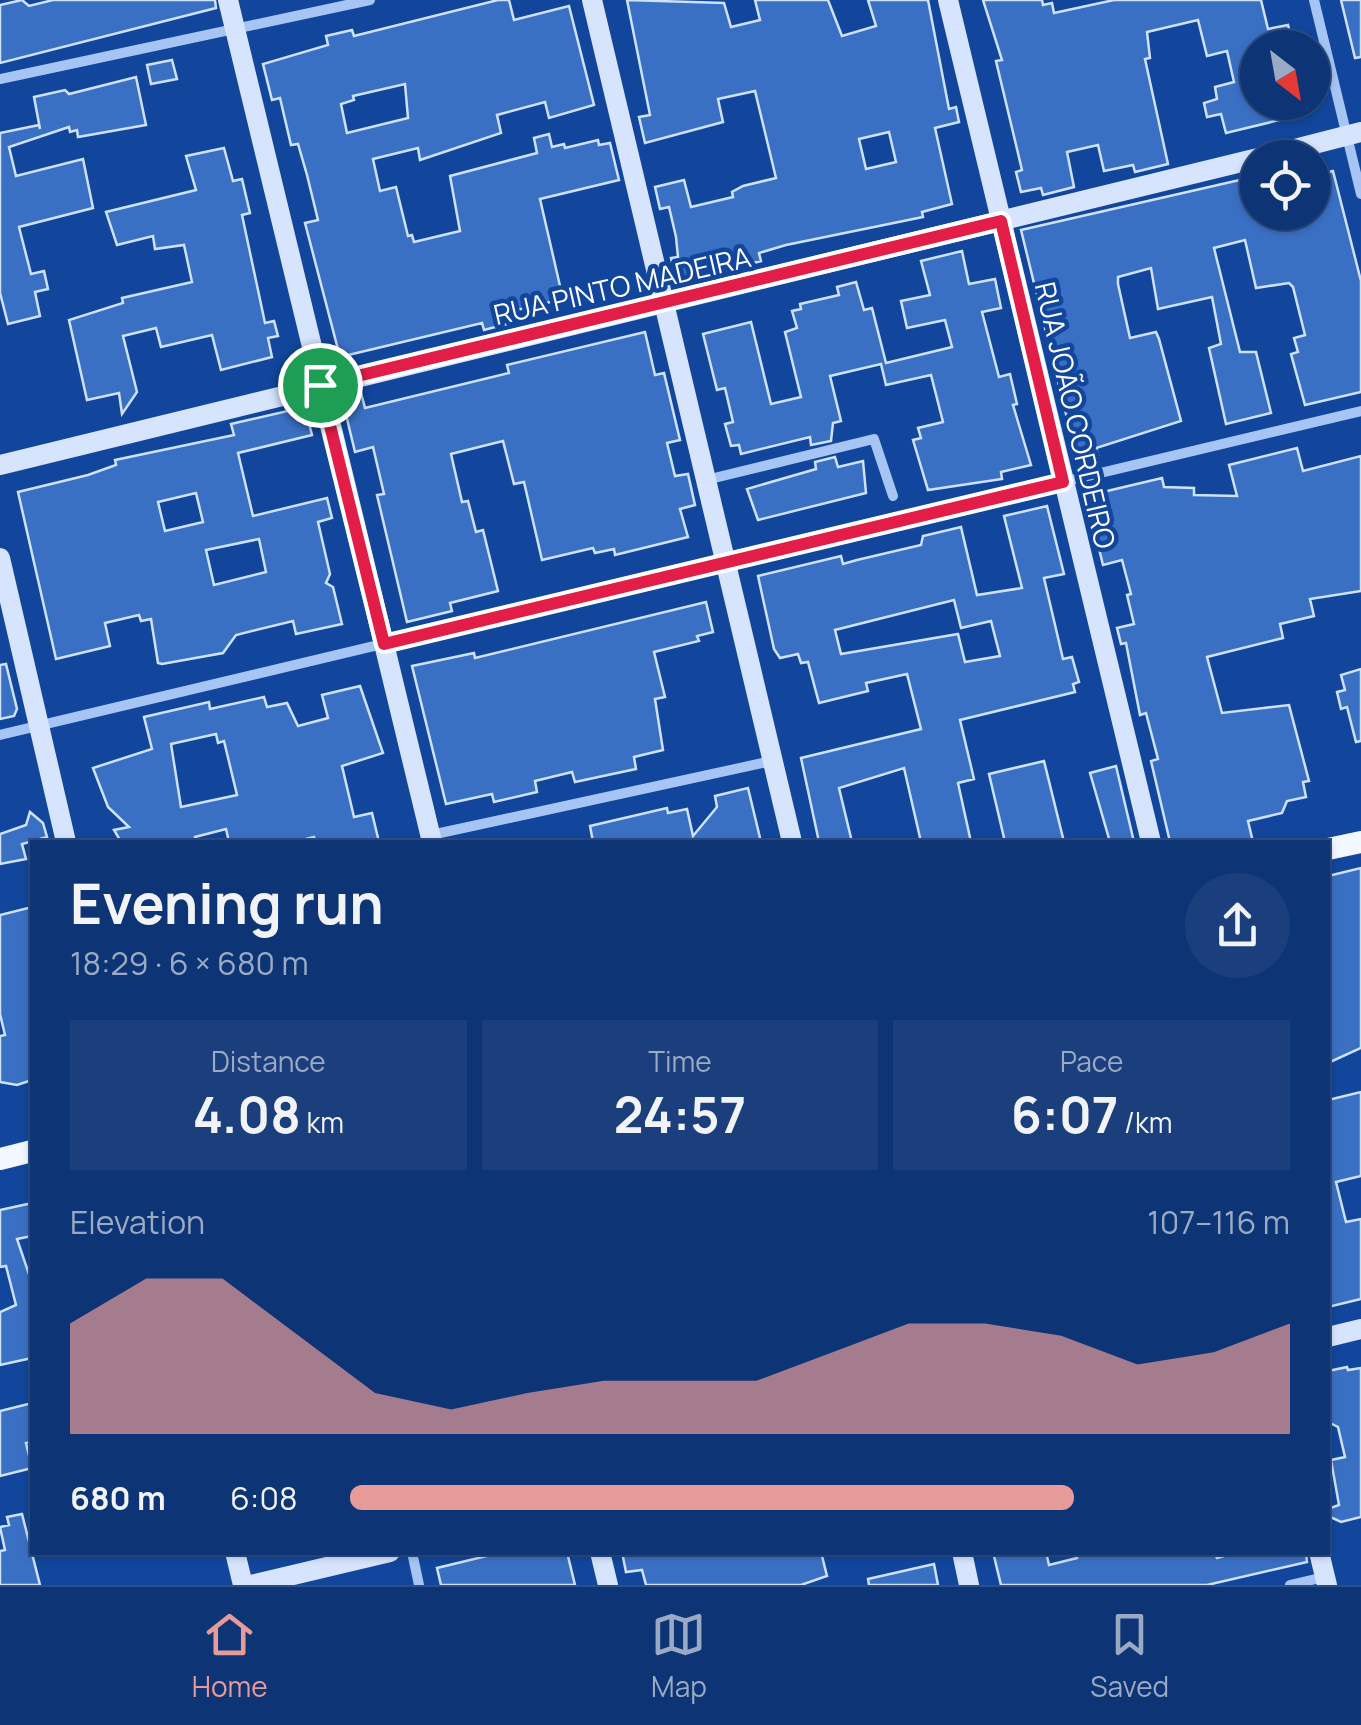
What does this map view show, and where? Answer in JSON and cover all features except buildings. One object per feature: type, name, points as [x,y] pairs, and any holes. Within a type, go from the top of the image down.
[{"type":"main road","points":[[1330,850],[1361,842]]},
{"type":"main road","points":[[0,1159],[30,1152]]},
{"type":"street","points":[[228,0],[431,839],[772,761]]},
{"type":"street","points":[[0,79],[370,0]]},
{"type":"street","points":[[592,0],[792,840]]},
{"type":"street","name":"RUA JOÃO CORDEIRO","points":[[948,0],[1151,840]]},
{"type":"street","points":[[1314,0],[1354,134],[1361,194]]},
{"type":"street","name":"RUA PINTO MADEIRA","points":[[0,465],[1240,162]]},
{"type":"street","points":[[0,734],[1361,410]]},
{"type":"street","points":[[706,480],[874,439],[893,496]]},
{"type":"street","points":[[0,558],[66,840]]},
{"type":"street","points":[[1330,1337],[1361,1329]]},
{"type":"street","points":[[236,1555],[242,1585]]},
{"type":"street","points":[[251,1585],[377,1555]]},
{"type":"street","points":[[413,1555],[419,1585]]},
{"type":"street","points":[[601,1555],[608,1585]]},
{"type":"street","points":[[963,1555],[970,1585]]},
{"type":"street","points":[[1290,1585],[1326,1581],[1320,1555]]},
{"type":"route","points":[[1001,221],[1063,482],[384,644],[320,385],[1001,221]]}]
